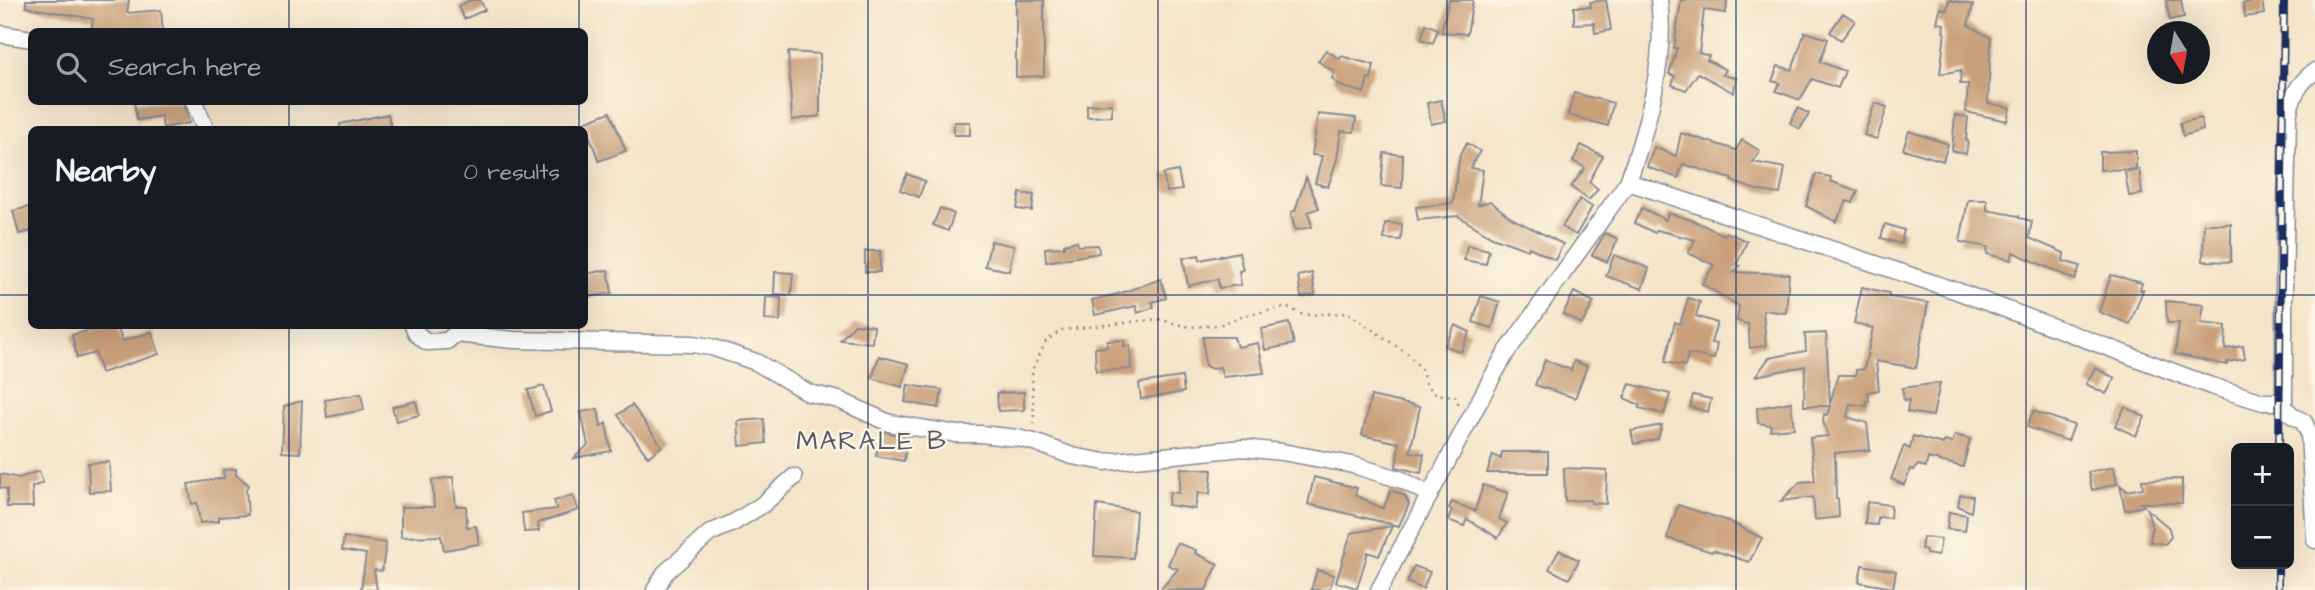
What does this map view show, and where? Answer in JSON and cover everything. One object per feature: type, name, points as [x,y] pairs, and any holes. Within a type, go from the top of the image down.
[{"type":"street","points":[[1380,590],[1467,424],[1513,344],[1628,182],[1642,137],[1655,78],[1661,30],[1659,0]]},
{"type":"street","points":[[0,34],[28,38]]},
{"type":"street","points":[[2284,406],[2289,105],[2298,88],[2315,71]]},
{"type":"street","points":[[195,105],[204,126]]},
{"type":"street","points":[[1628,182],[1957,290],[2211,386],[2263,402],[2279,402],[2293,416],[2304,422],[2309,434],[2315,540]]},
{"type":"street","points":[[415,329],[427,342],[447,341],[455,334],[514,340],[667,342],[711,347],[756,362],[809,393],[839,400],[888,424],[1034,442],[1072,456],[1105,461],[1243,448],[1282,452],[1353,466],[1402,480],[1430,495]]},
{"type":"street","points":[[656,590],[665,573],[710,533],[762,505],[794,477]]},
{"type":"path","points":[[1034,442],[1032,370],[1046,341],[1062,330],[1158,318],[1189,327],[1219,325],[1242,316],[1287,307],[1303,315],[1348,313],[1408,354],[1421,369],[1426,384],[1436,394],[1455,396],[1467,424]]},
{"type":"building","points":[[26,0],[129,0],[127,13],[161,10],[163,28],[92,28],[93,19],[26,7]]},
{"type":"building","points":[[471,0],[480,0],[485,10],[464,19],[458,6]]},
{"type":"building","points":[[1016,0],[1044,0],[1044,76],[1016,77]]},
{"type":"building","points":[[1449,0],[1473,0],[1467,34],[1441,32]]},
{"type":"building","points":[[1606,0],[1611,30],[1595,33],[1594,23],[1574,24],[1574,7],[1591,7],[1590,2]]},
{"type":"building","points":[[1681,0],[1727,0],[1726,13],[1704,10],[1699,53],[1709,56],[1707,60],[1726,70],[1723,75],[1736,78],[1734,93],[1698,73],[1686,90],[1672,85],[1675,76],[1669,74],[1677,48],[1674,48]]},
{"type":"building","points":[[1949,0],[1973,5],[1968,25],[1991,38],[1988,103],[2010,108],[2007,121],[1966,112],[1968,84],[1960,84],[1961,70],[1940,74],[1945,32],[1944,24],[1937,23],[1940,8],[1947,10]]},
{"type":"building","points":[[2166,0],[2181,0],[2184,17],[2170,20]]},
{"type":"building","points":[[2262,1],[2264,14],[2245,17],[2243,3]]},
{"type":"building","points":[[1843,13],[1855,21],[1841,40],[1830,32]]},
{"type":"building","points":[[1426,24],[1438,29],[1433,43],[1421,39]]},
{"type":"building","points":[[1805,32],[1828,39],[1820,62],[1845,71],[1838,88],[1812,79],[1800,100],[1776,91],[1780,83],[1772,81],[1778,66],[1792,70]]},
{"type":"building","points":[[1326,50],[1340,59],[1341,56],[1374,65],[1364,93],[1341,86],[1332,79],[1334,72],[1318,61]]},
{"type":"building","points":[[788,52],[820,54],[820,116],[792,120]]},
{"type":"building","points":[[1574,93],[1613,103],[1608,126],[1568,115]]},
{"type":"building","points":[[1441,100],[1446,121],[1431,124],[1427,103]]},
{"type":"building","points":[[1875,103],[1887,107],[1877,139],[1864,135]]},
{"type":"building","points":[[1112,104],[1112,116],[1087,117],[1087,105]]},
{"type":"building","points":[[134,105],[185,105],[189,123],[163,126],[161,116],[137,120]]},
{"type":"building","points":[[1798,108],[1809,114],[1800,129],[1790,123]]},
{"type":"building","points":[[610,112],[626,151],[599,161],[588,126],[584,122]]},
{"type":"building","points":[[388,114],[390,126],[340,126]]},
{"type":"building","points":[[1318,114],[1356,118],[1354,132],[1341,131],[1337,159],[1328,187],[1315,183],[1322,156],[1312,155]]},
{"type":"building","points":[[1955,115],[1968,117],[1966,154],[1952,151]]},
{"type":"building","points":[[2201,118],[2203,130],[2183,136],[2180,123]]},
{"type":"building","points":[[954,122],[970,122],[970,135],[954,135]]},
{"type":"building","points":[[1909,131],[1948,144],[1943,161],[1903,149]]},
{"type":"building","points":[[1681,133],[1736,150],[1742,140],[1760,151],[1753,162],[1785,168],[1780,194],[1756,190],[1731,181],[1732,179],[1683,164],[1678,178],[1647,167],[1654,147],[1676,156]]},
{"type":"building","points":[[1467,143],[1480,151],[1470,168],[1483,170],[1478,205],[1490,201],[1511,218],[1563,244],[1555,260],[1529,247],[1528,250],[1492,237],[1458,216],[1418,220],[1416,207],[1453,203],[1460,154]]},
{"type":"building","points":[[1581,145],[1603,156],[1589,182],[1598,189],[1589,200],[1571,187],[1585,168],[1573,161]]},
{"type":"building","points":[[2136,151],[2136,169],[2100,170],[2100,152]]},
{"type":"building","points":[[1384,153],[1403,155],[1402,188],[1381,186]]},
{"type":"building","points":[[2139,169],[2142,194],[2129,196],[2125,172]]},
{"type":"building","points":[[1178,171],[1182,190],[1167,192],[1163,174]]},
{"type":"building","points":[[907,174],[925,181],[919,197],[900,190]]},
{"type":"building","points":[[1816,174],[1831,177],[1830,181],[1858,191],[1853,203],[1847,201],[1836,222],[1806,206]]},
{"type":"building","points":[[1306,177],[1319,208],[1308,212],[1312,227],[1295,230],[1291,212],[1295,211]]},
{"type":"building","points":[[1020,193],[1034,195],[1032,211],[1017,209]]},
{"type":"building","points":[[1580,199],[1592,207],[1576,235],[1562,227]]},
{"type":"building","points":[[1968,200],[1987,200],[1987,210],[2032,221],[2029,238],[2064,253],[2063,261],[2080,266],[2075,280],[2013,252],[2011,260],[1987,254],[1988,247],[1960,242]]},
{"type":"building","points":[[28,207],[28,232],[19,234],[13,211]]},
{"type":"building","points":[[940,208],[954,214],[948,231],[933,225]]},
{"type":"building","points":[[1642,208],[1666,220],[1668,213],[1747,241],[1737,264],[1740,266],[1734,272],[1789,274],[1786,313],[1763,310],[1766,346],[1750,348],[1748,324],[1737,321],[1739,306],[1702,284],[1714,265],[1688,253],[1695,240],[1657,230],[1655,233],[1634,223]]},
{"type":"building","points":[[1385,223],[1402,224],[1401,240],[1384,239]]},
{"type":"building","points":[[1885,224],[1904,230],[1901,244],[1881,238]]},
{"type":"building","points":[[2204,224],[2231,224],[2231,262],[2203,261]]},
{"type":"building","points":[[1605,233],[1618,239],[1607,262],[1592,255]]},
{"type":"building","points":[[991,241],[1014,246],[1009,271],[985,266]]},
{"type":"building","points":[[1077,241],[1078,246],[1098,245],[1099,253],[1046,262],[1045,248],[1064,247],[1064,244]]},
{"type":"building","points":[[1467,245],[1489,250],[1486,264],[1464,260]]},
{"type":"building","points":[[865,251],[880,251],[880,272],[865,272]]},
{"type":"building","points":[[1239,252],[1243,270],[1239,271],[1241,285],[1219,288],[1218,279],[1188,286],[1183,258],[1199,255],[1200,260]]},
{"type":"building","points":[[1614,255],[1649,268],[1642,289],[1606,276]]},
{"type":"building","points":[[608,270],[612,293],[588,297],[588,273]]},
{"type":"building","points":[[775,272],[793,273],[791,295],[774,294]]},
{"type":"building","points":[[1312,273],[1315,295],[1301,297],[1298,276]]},
{"type":"building","points":[[2111,275],[2142,283],[2140,290],[2143,290],[2130,324],[2099,312]]},
{"type":"building","points":[[1161,279],[1166,298],[1152,302],[1154,307],[1138,313],[1136,306],[1095,315],[1092,300]]},
{"type":"building","points":[[1862,287],[1889,293],[1889,297],[1928,303],[1916,368],[1876,361],[1879,390],[1868,392],[1867,406],[1850,404],[1847,417],[1867,423],[1870,450],[1835,453],[1839,517],[1815,520],[1813,497],[1781,501],[1800,482],[1815,481],[1810,438],[1828,436],[1823,422],[1824,414],[1827,415],[1830,406],[1804,406],[1805,366],[1756,376],[1769,358],[1806,351],[1805,334],[1826,333],[1830,404],[1838,375],[1856,375],[1856,370],[1864,369],[1873,328],[1854,323]]},
{"type":"building","points":[[1574,292],[1594,302],[1582,324],[1563,314]]},
{"type":"building","points":[[1481,296],[1500,302],[1492,328],[1473,322]]},
{"type":"building","points":[[766,297],[781,298],[780,321],[765,320]]},
{"type":"building","points":[[1688,298],[1700,302],[1696,316],[1717,323],[1711,343],[1717,344],[1714,359],[1688,354],[1685,366],[1665,362],[1675,322],[1680,324]]},
{"type":"building","points":[[2166,301],[2204,305],[2201,323],[2226,326],[2225,349],[2243,346],[2245,359],[2227,362],[2227,365],[2175,354],[2179,323],[2167,323]]},
{"type":"building","points":[[1289,323],[1294,344],[1265,350],[1261,329]]},
{"type":"building","points":[[855,324],[874,326],[872,343],[840,340]]},
{"type":"building","points":[[1455,325],[1470,332],[1461,352],[1445,346]]},
{"type":"building","points":[[95,329],[118,329],[122,341],[152,332],[159,354],[101,373],[95,353],[77,358],[72,335]]},
{"type":"building","points":[[1203,337],[1234,337],[1237,347],[1258,343],[1264,373],[1223,377],[1220,367],[1212,369],[1205,366]]},
{"type":"building","points":[[1124,340],[1124,346],[1130,346],[1131,369],[1096,371],[1095,348],[1107,347],[1107,341]]},
{"type":"building","points":[[879,356],[909,364],[902,387],[872,378]]},
{"type":"building","points":[[1545,360],[1571,370],[1574,361],[1587,366],[1575,398],[1535,385]]},
{"type":"building","points":[[2095,368],[2115,378],[2106,394],[2086,384]]},
{"type":"building","points":[[1182,377],[1184,392],[1141,399],[1139,383]]},
{"type":"building","points":[[1940,383],[1933,416],[1907,412],[1909,400],[1904,401],[1902,388]]},
{"type":"building","points":[[1630,384],[1670,394],[1664,414],[1639,408],[1640,405],[1624,398]]},
{"type":"building","points":[[908,385],[942,390],[939,408],[905,402]]},
{"type":"building","points":[[544,386],[551,411],[535,416],[528,390]]},
{"type":"building","points":[[1024,392],[1024,410],[998,411],[997,393]]},
{"type":"building","points":[[361,394],[364,410],[327,417],[325,400]]},
{"type":"building","points":[[1693,395],[1711,399],[1708,412],[1690,407]]},
{"type":"building","points":[[1371,396],[1420,407],[1410,452],[1424,454],[1421,473],[1396,467],[1399,443],[1362,435]]},
{"type":"building","points":[[302,401],[300,453],[282,452],[284,406]]},
{"type":"building","points":[[416,401],[419,415],[396,421],[392,407]]},
{"type":"building","points":[[1791,402],[1794,428],[1770,430],[1771,425],[1758,423],[1757,408]]},
{"type":"building","points":[[632,405],[662,446],[648,457],[618,415]]},
{"type":"building","points":[[2125,407],[2145,417],[2136,436],[2115,426]]},
{"type":"building","points":[[598,409],[601,427],[606,423],[611,451],[574,458],[588,445],[581,412]]},
{"type":"building","points":[[2033,411],[2074,425],[2068,441],[2027,427]]},
{"type":"building","points":[[764,419],[766,443],[740,446],[738,421]]},
{"type":"building","points":[[1662,425],[1658,439],[1634,444],[1631,431]]},
{"type":"building","points":[[881,431],[908,437],[904,461],[876,456]]},
{"type":"building","points":[[1955,435],[1970,439],[1963,467],[1928,458],[1926,467],[1918,465],[1914,470],[1911,469],[1904,485],[1891,479],[1904,446],[1910,449],[1913,436],[1943,444],[1944,441],[1952,443]]},
{"type":"building","points":[[1502,452],[1548,452],[1548,473],[1487,473],[1493,455],[1501,459]]},
{"type":"building","points":[[109,462],[111,491],[89,492],[88,463]]},
{"type":"building","points":[[2114,467],[2117,484],[2092,490],[2088,472]]},
{"type":"building","points":[[1181,468],[1212,470],[1210,494],[1198,493],[1195,509],[1168,505],[1170,492],[1179,493]]},
{"type":"building","points":[[1564,468],[1607,470],[1606,504],[1591,503],[1591,500],[1565,501]]},
{"type":"building","points":[[236,469],[236,475],[249,485],[246,489],[248,515],[219,517],[219,521],[200,523],[197,503],[192,504],[188,484],[224,478],[223,470]]},
{"type":"building","points":[[39,471],[43,483],[32,487],[33,507],[7,507],[7,489],[0,488],[0,474],[19,478]]},
{"type":"building","points":[[453,477],[456,506],[466,506],[467,527],[476,526],[479,544],[444,550],[441,536],[401,537],[401,507],[434,507],[432,480]]},
{"type":"building","points":[[1314,477],[1357,488],[1355,495],[1383,509],[1391,490],[1405,496],[1409,504],[1399,526],[1308,504]]},
{"type":"building","points":[[2182,479],[2182,503],[2141,503],[2144,506],[2125,510],[2120,485],[2127,491],[2143,488],[2142,480]]},
{"type":"building","points":[[1483,485],[1508,493],[1499,519],[1507,523],[1498,538],[1467,519],[1464,526],[1448,520],[1452,502],[1475,511]]},
{"type":"building","points":[[573,495],[578,510],[538,523],[539,531],[524,532],[522,513],[557,509],[554,501]]},
{"type":"building","points":[[1960,495],[1973,496],[1971,512],[1958,506]]},
{"type":"building","points":[[1867,502],[1891,505],[1890,518],[1878,517],[1877,525],[1865,524]]},
{"type":"building","points":[[1097,505],[1136,511],[1133,558],[1094,556]]},
{"type":"building","points":[[1678,505],[1728,521],[1762,538],[1749,562],[1667,538]]},
{"type":"building","points":[[2147,509],[2169,528],[2171,537],[2165,544],[2150,542],[2152,527]]},
{"type":"building","points":[[1949,512],[1967,515],[1965,531],[1947,529]]},
{"type":"building","points":[[1392,526],[1379,556],[1368,552],[1357,588],[1336,582],[1351,533]]},
{"type":"building","points":[[344,537],[386,543],[382,571],[374,570],[377,590],[361,590],[366,554],[342,550]]},
{"type":"building","points":[[1923,537],[1941,539],[1938,556],[1926,554],[1926,550],[1921,549]]},
{"type":"building","points":[[1177,543],[1196,550],[1195,553],[1218,564],[1206,590],[1160,590],[1178,569],[1168,565]]},
{"type":"building","points":[[1559,550],[1579,560],[1569,579],[1549,569]]},
{"type":"building","points":[[1862,565],[1896,571],[1893,588],[1859,582]]},
{"type":"building","points":[[1414,566],[1430,572],[1423,589],[1407,582]]},
{"type":"building","points":[[1317,570],[1334,575],[1329,590],[1311,590]]},
{"type":"railway","points":[[2279,443],[2284,0]]},
{"type":"railway","points":[[2278,569],[2278,590]]},
{"type":"district","name":"MARALE B","points":[[872,440]]}]
